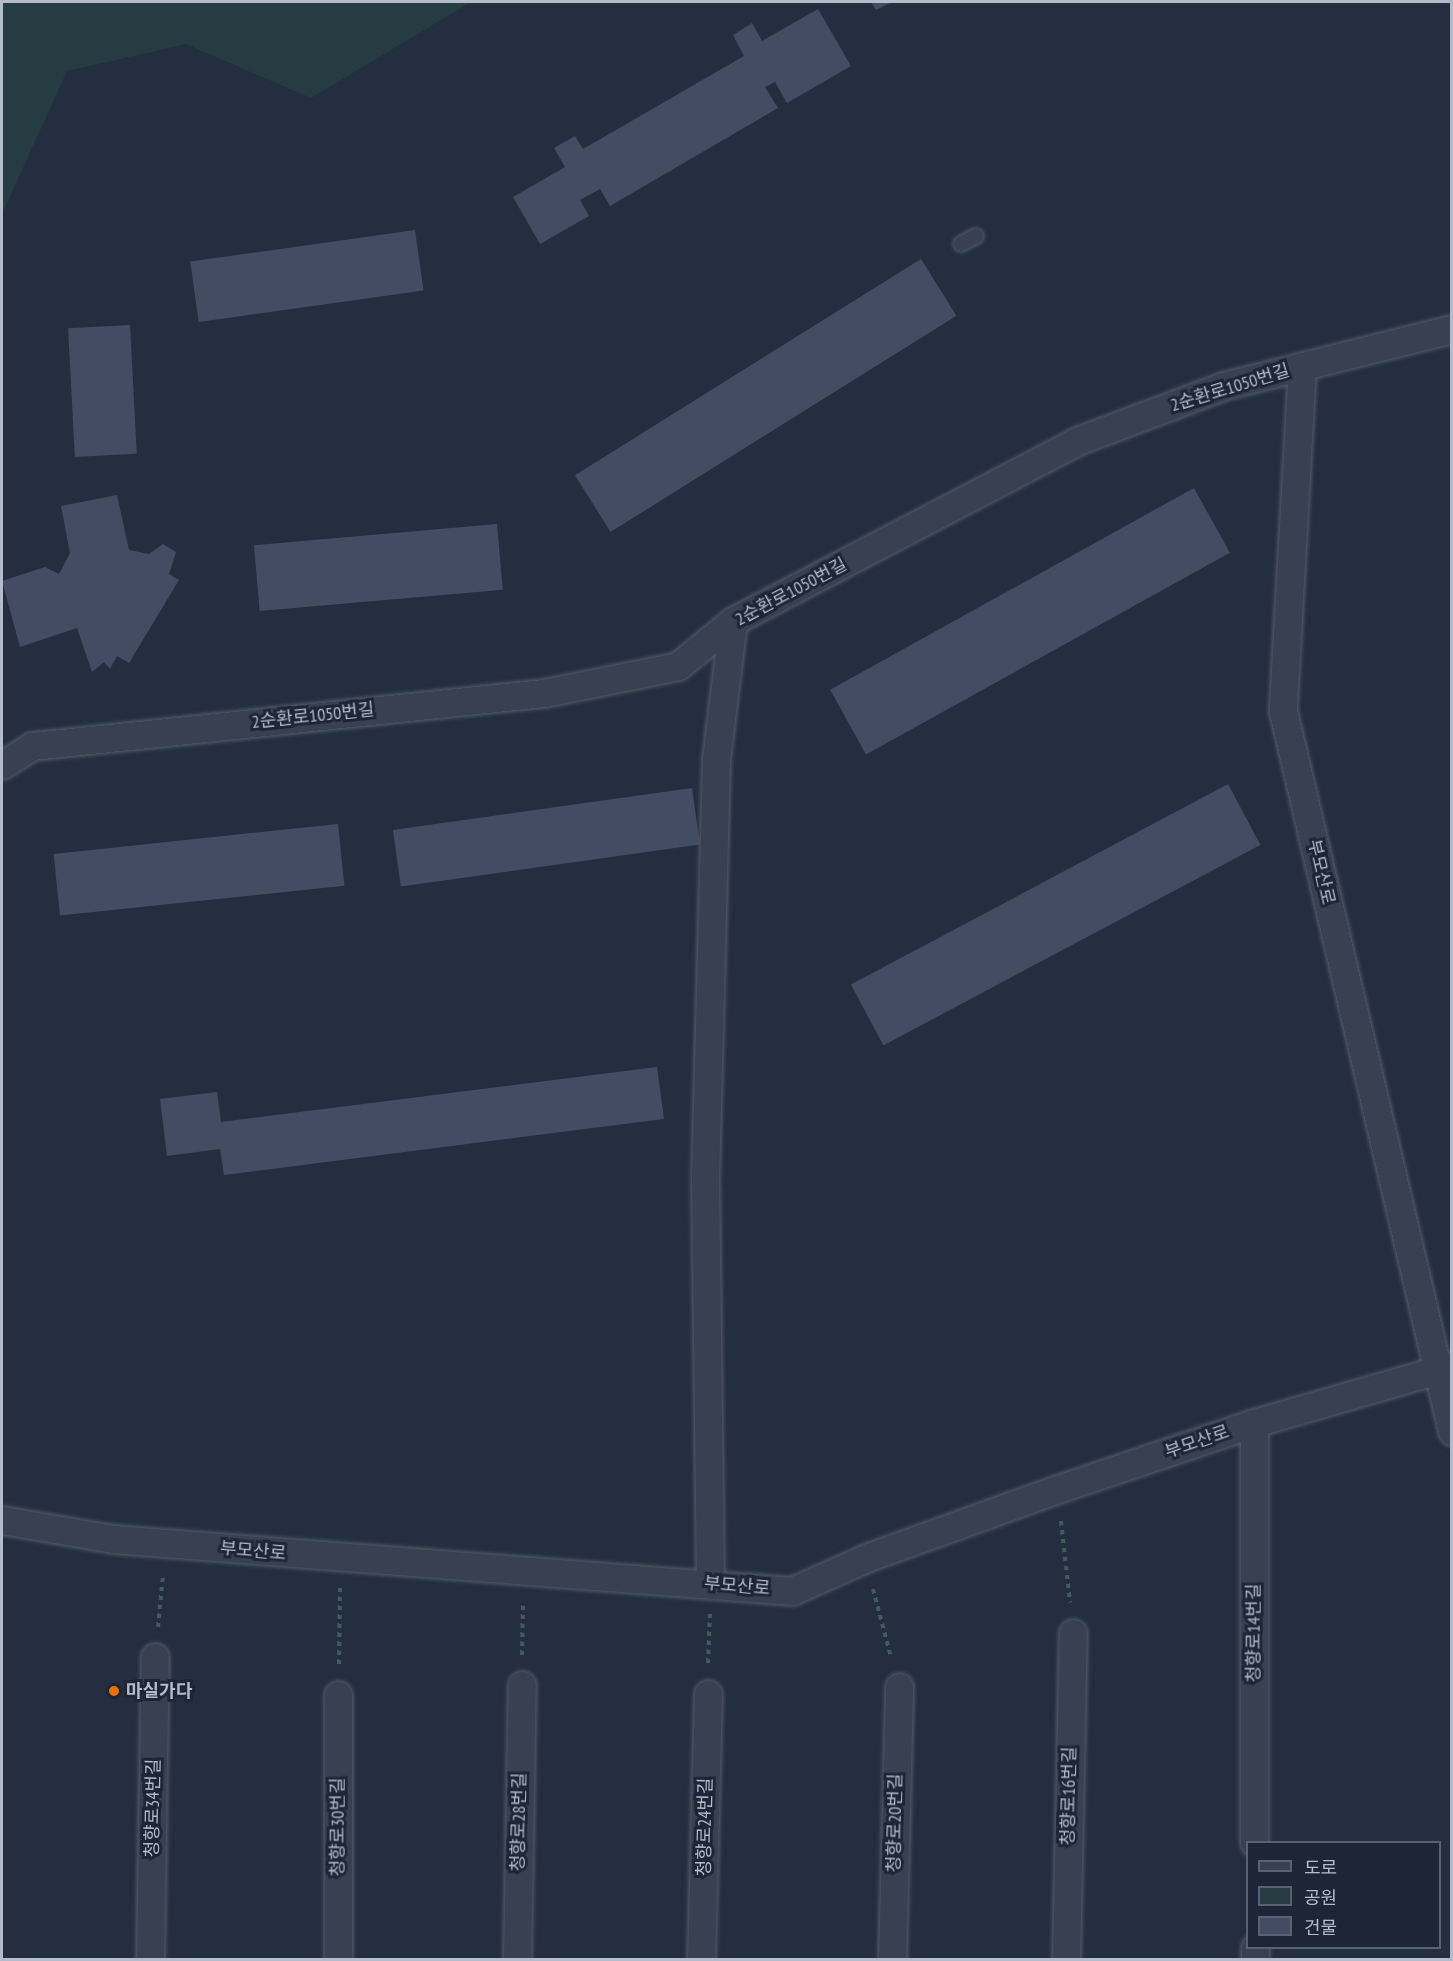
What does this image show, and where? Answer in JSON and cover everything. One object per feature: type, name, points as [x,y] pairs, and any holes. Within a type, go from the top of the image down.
[{"type":"street","name":"2순환로1050번길","points":[[2,765],[32,746],[544,693],[678,666],[734,621],[1077,441],[1223,386],[1452,329]]},
{"type":"street","name":"부모산로","points":[[2,1520],[167,1543],[792,1591],[866,1558],[1254,1423],[1445,1368],[1282,711],[1302,366]]},
{"type":"street","points":[[710,1583],[705,1180],[716,759],[734,621]]},
{"type":"street","points":[[1445,1368],[1452,1431]]},
{"type":"street","name":"청향로14번길","points":[[1254,1423],[1254,1841]]},
{"type":"street","name":"청향로16번길","points":[[1066,1959],[1073,1634]]},
{"type":"street","name":"청향로34번길","points":[[150,1959],[155,1657]]},
{"type":"street","name":"청향로28번길","points":[[517,1959],[522,1685]]},
{"type":"street","name":"청향로20번길","points":[[892,1959],[899,1687]]},
{"type":"street","name":"청향로24번길","points":[[701,1959],[708,1694]]},
{"type":"street","name":"청향로30번길","points":[[338,1695],[338,1959]]},
{"type":"lane","points":[[961,244],[976,236]]},
{"type":"path","points":[[1058,1490],[1073,1634]]},
{"type":"path","points":[[155,1657],[167,1543]]},
{"type":"path","points":[[338,1695],[340,1558]]},
{"type":"path","points":[[866,1558],[899,1687]]},
{"type":"path","points":[[522,1685],[523,1571]]},
{"type":"path","points":[[708,1694],[710,1583]]},
{"type":"green space","points":[[2,2],[471,2],[311,98],[186,44],[67,71],[2,214]]},
{"type":"building","points":[[871,2],[892,2],[876,10]]},
{"type":"building","points":[[818,9],[851,66],[787,103],[775,82],[765,87],[778,108],[610,206],[600,189],[580,200],[589,216],[540,244],[513,197],[565,167],[554,148],[575,136],[583,149],[744,56],[733,35],[752,23],[762,41]]},
{"type":"building","points":[[415,230],[423,290],[199,322],[190,262]]},
{"type":"building","points":[[921,259],[957,316],[611,532],[575,475]]},
{"type":"building","points":[[130,325],[137,454],[75,457],[68,328]]},
{"type":"building","points":[[1194,488],[1230,553],[866,754],[830,690]]},
{"type":"building","points":[[117,495],[129,550],[149,554],[163,544],[176,552],[169,574],[179,580],[129,663],[117,656],[110,669],[104,662],[92,672],[77,628],[20,647],[2,581],[45,567],[59,574],[70,553],[61,506]]},
{"type":"building","points":[[497,524],[503,590],[260,611],[254,545]]},
{"type":"building","points":[[1228,784],[1260,845],[883,1045],[851,984]]},
{"type":"building","points":[[692,788],[700,844],[401,886],[393,830]]},
{"type":"building","points":[[338,824],[344,886],[60,916],[54,854]]},
{"type":"building","points":[[657,1067],[664,1119],[224,1175],[220,1149],[167,1156],[160,1099],[217,1092],[221,1122]]},
{"type":"place","name":"마실가다","points":[[114,1691]]}]
